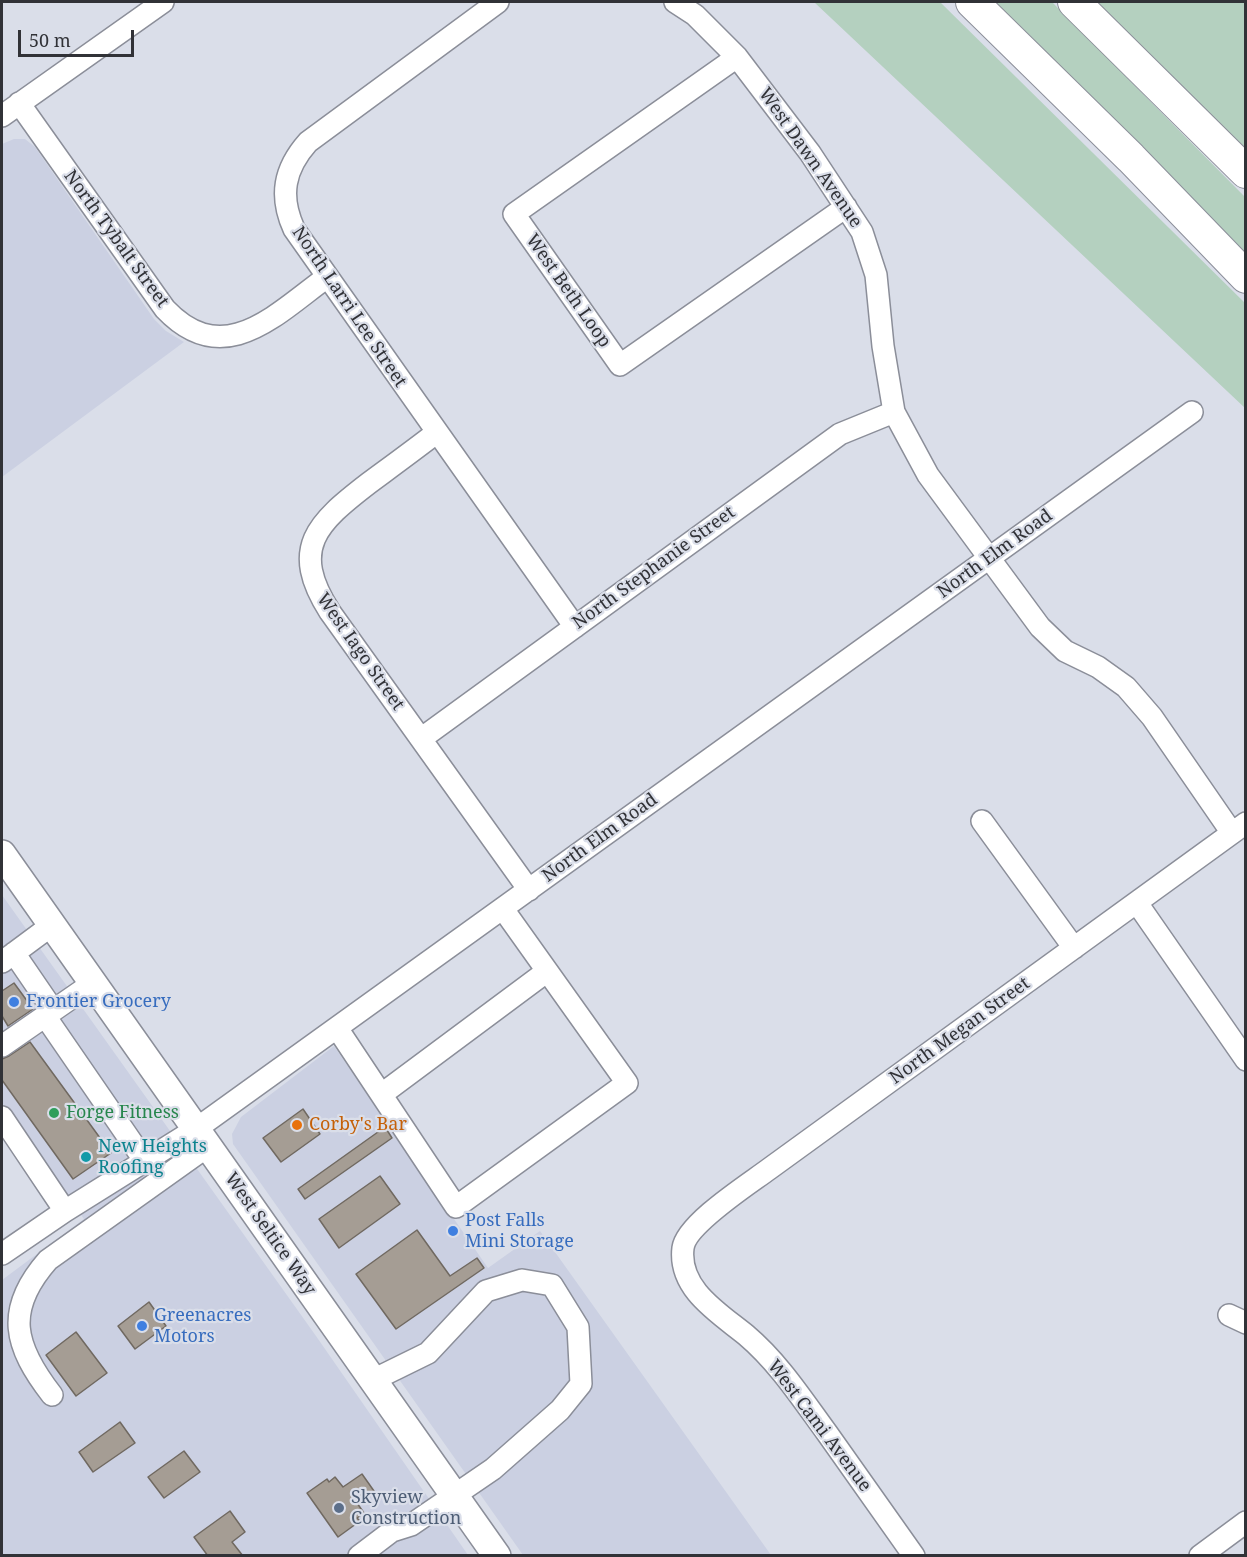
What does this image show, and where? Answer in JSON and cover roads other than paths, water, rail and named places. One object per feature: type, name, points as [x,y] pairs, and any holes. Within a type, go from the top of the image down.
[{"type":"highway","points":[[972,2],[1131,158],[1245,277]]},
{"type":"highway","points":[[1074,2],[1245,172]]},
{"type":"main road","name":"West Seltice Way","points":[[2,854],[497,1556]]},
{"type":"street","points":[[2,116],[164,2]]},
{"type":"street","name":"North Larri Lee Street","points":[[498,2],[321,132],[298,153],[285,184],[286,212],[294,229],[327,277],[575,627]]},
{"type":"street","name":"West Dawn Avenue","points":[[675,2],[695,15],[737,57],[810,153],[862,232],[876,275],[883,346],[894,412],[928,475],[1040,627],[1056,643],[1126,687],[1239,828]]},
{"type":"street","name":"West Beth Loop","points":[[737,57],[514,214],[620,365],[846,207]]},
{"type":"street","name":"North Tybalt Street","points":[[19,103],[165,309],[186,328],[215,338],[247,333],[327,277]]},
{"type":"street","name":"North Stephanie Street","points":[[422,738],[840,434],[894,412]]},
{"type":"street","name":"North Elm Road","points":[[2,1254],[144,1160],[202,1137],[337,1028],[1192,412]]},
{"type":"street","name":"West Iago Street","points":[[436,433],[330,513],[314,541],[310,558],[311,576],[317,592],[529,890]]},
{"type":"street","points":[[982,821],[1074,948]]},
{"type":"street","name":"North Megan Street","points":[[683,1246],[694,1229],[714,1211],[1239,828]]},
{"type":"street","points":[[1137,903],[1245,1060]]},
{"type":"street","points":[[337,1028],[382,1094],[394,1118],[456,1208],[627,1083],[503,909]]},
{"type":"street","points":[[52,926],[8,958],[49,1013],[144,1160]]},
{"type":"street","points":[[382,1094],[546,972]]},
{"type":"street","points":[[2,1046],[93,983]]},
{"type":"street","points":[[2,1117],[64,1211]]},
{"type":"street","points":[[52,1395],[36,1374],[21,1345],[20,1304],[31,1279],[48,1260],[202,1137]]},
{"type":"street","name":"West Cami Avenue","points":[[683,1246],[683,1264],[692,1286],[714,1312],[747,1336],[786,1375],[914,1556]]},
{"type":"street","points":[[359,1556],[392,1531],[411,1525],[454,1496],[519,1446],[560,1410],[581,1384],[578,1326],[552,1285],[522,1280],[486,1291],[428,1353],[373,1380]]},
{"type":"street","points":[[1209,1553],[1245,1522]]},
{"type":"place","name":"Frontier Grocery","points":[[14,1002]]},
{"type":"place","name":"Forge Fitness","points":[[54,1113]]},
{"type":"place","name":"Corby's Bar","points":[[297,1125]]},
{"type":"place","name":"New Heights Roofing","points":[[86,1157]]},
{"type":"place","name":"Post Falls Mini Storage","points":[[453,1231]]},
{"type":"place","name":"Greenacres Motors","points":[[142,1326]]},
{"type":"place","name":"Skyview Construction","points":[[339,1508]]}]
